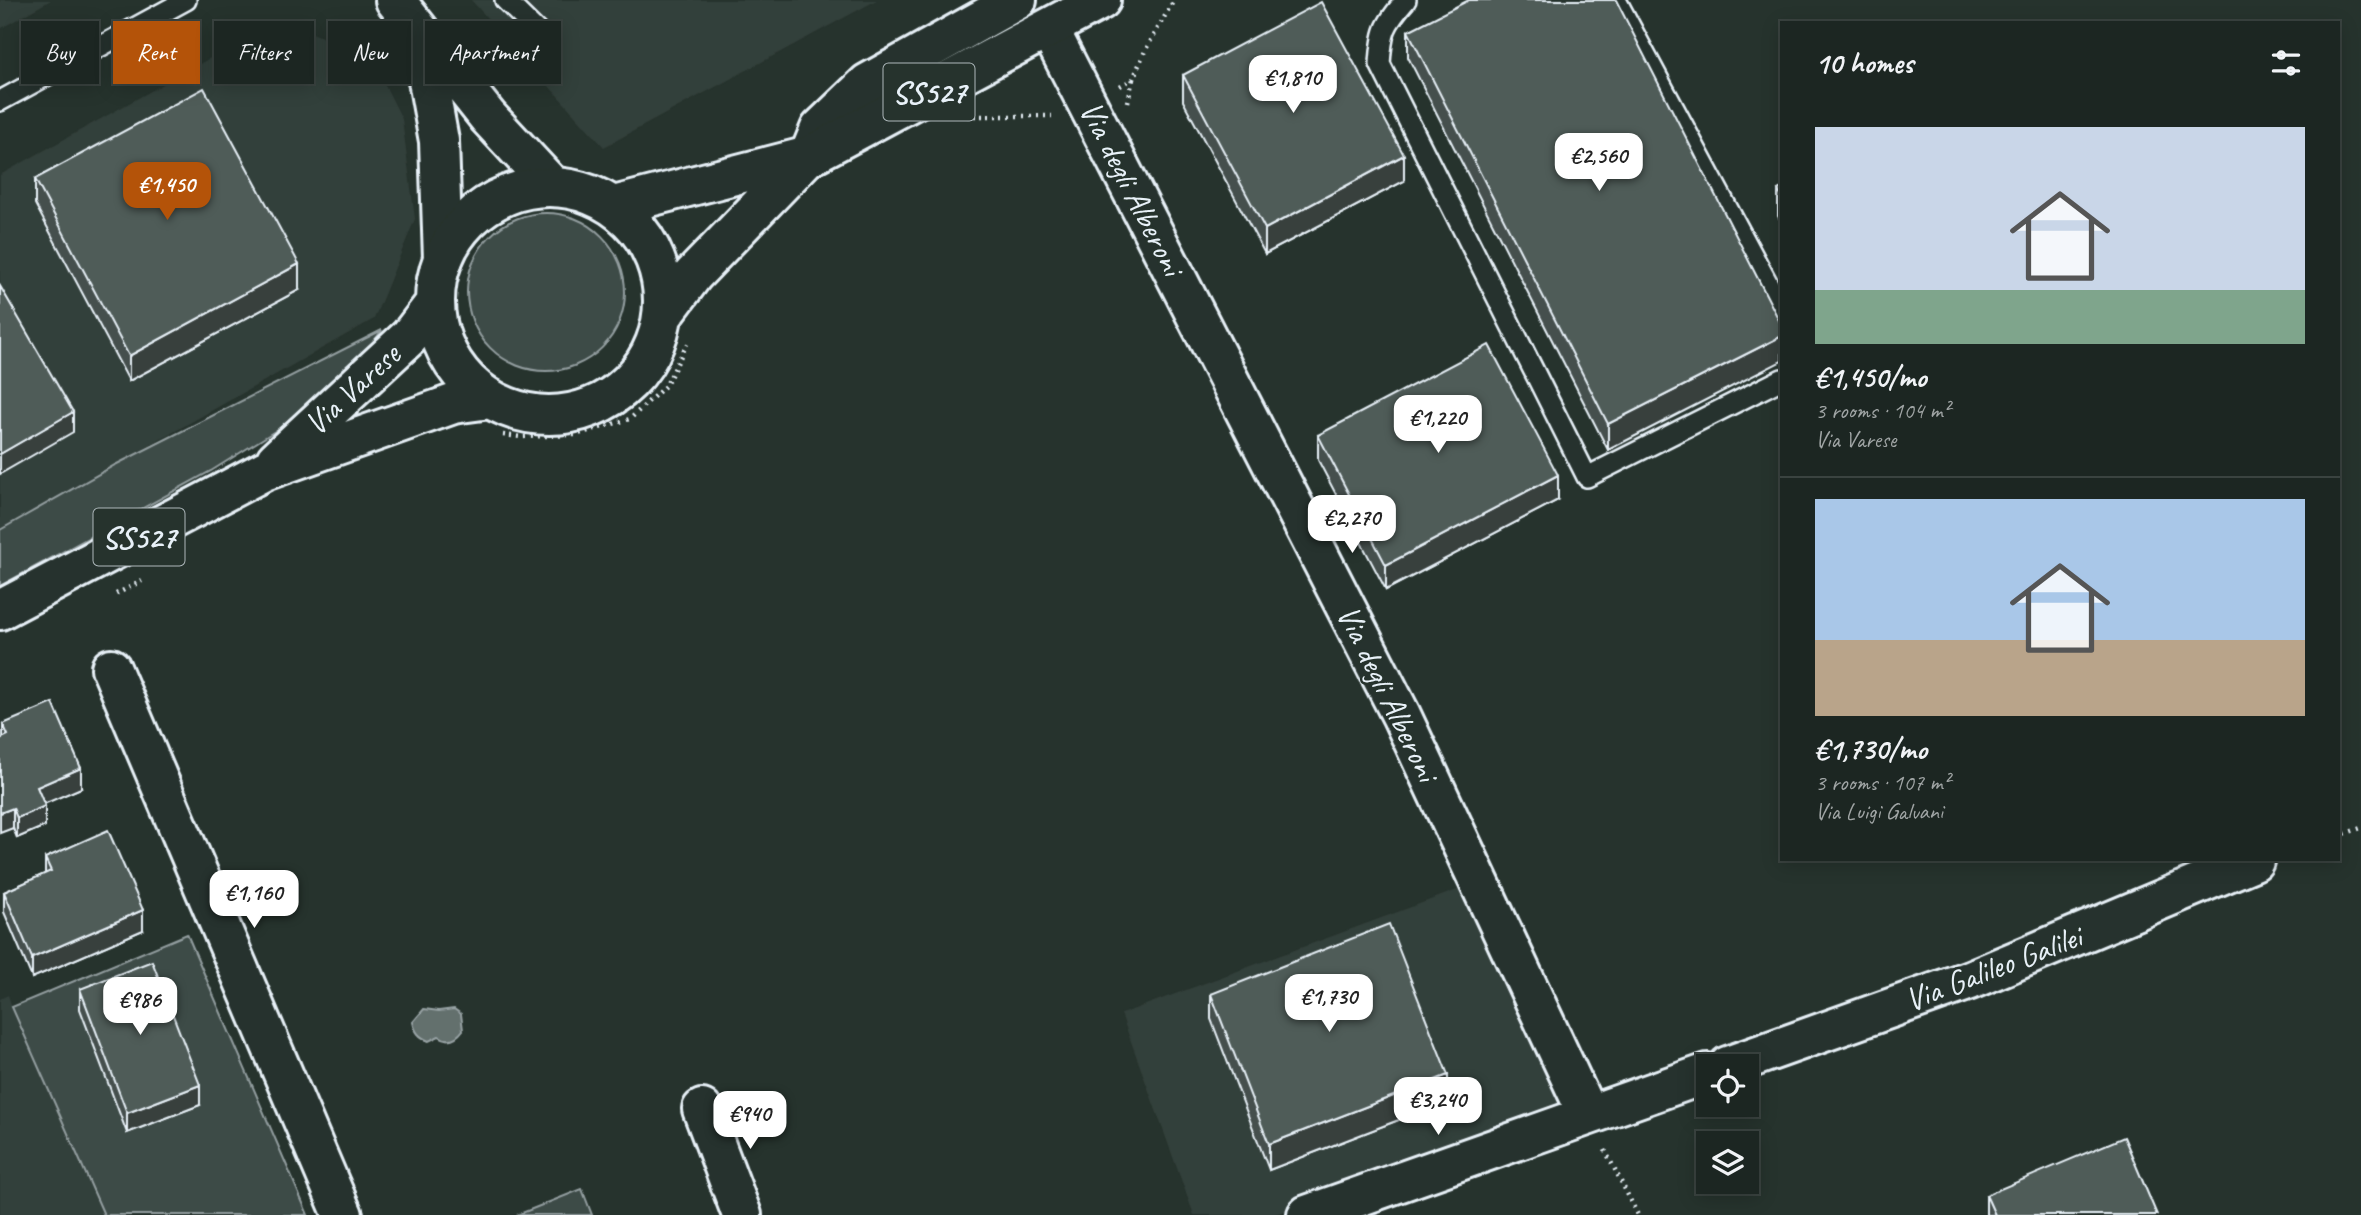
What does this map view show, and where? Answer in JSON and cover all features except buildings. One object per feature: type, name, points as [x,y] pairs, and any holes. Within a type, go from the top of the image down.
[{"type":"street","points":[[396,0],[420,34],[488,117],[553,187]]},
{"type":"street","points":[[809,156],[820,129],[868,83],[1017,0]]},
{"type":"street","name":"SS527","points":[[614,206],[809,156],[1101,0]]},
{"type":"street","name":"Via degli Alberoni","points":[[1049,29],[1401,715],[1588,1115]]},
{"type":"street","points":[[420,34],[439,141],[443,259]]},
{"type":"street","name":"SS527","points":[[676,328],[693,275],[809,156]]},
{"type":"street","name":"SS527","points":[[553,187],[589,193],[614,206],[636,225],[650,246],[676,328],[660,330],[644,366],[617,394],[593,407],[576,412],[533,415],[512,409],[494,417],[448,355],[438,329],[435,303],[438,270],[446,249],[462,227],[491,202],[531,188],[553,187]]},
{"type":"street","name":"Via Varese","points":[[264,471],[409,337],[435,303]]},
{"type":"street","name":"Via Varese","points":[[0,610],[264,471],[453,404],[494,417]]},
{"type":"street","points":[[111,668],[344,1215]]},
{"type":"street","name":"Via Galileo Galilei","points":[[1759,1055],[1970,981],[2254,861]]},
{"type":"street","points":[[1307,1215],[1696,1077]]},
{"type":"street","points":[[702,1109],[742,1215]]},
{"type":"lane","points":[[0,101],[186,0]]},
{"type":"lane","points":[[505,0],[526,21]]},
{"type":"lane","points":[[1406,0],[1390,17],[1382,35],[1380,64],[1587,477],[1780,380]]},
{"type":"lane","points":[[1616,0],[1780,306]]},
{"type":"path","points":[[1125,114],[1133,79],[1174,0]]},
{"type":"path","points":[[962,116],[1067,116],[1133,79]]},
{"type":"path","points":[[494,417],[520,437],[575,435],[630,419],[666,385],[676,328]]},
{"type":"path","points":[[113,595],[143,581]]},
{"type":"path","points":[[2340,835],[2361,828]]},
{"type":"path","points":[[1588,1115],[1637,1215]]},
{"type":"shaded area","points":[[0,0],[51,0],[0,29]]},
{"type":"shaded area","points":[[471,0],[877,0],[604,147],[547,84],[561,84],[561,21],[490,21]]},
{"type":"shaded area","points":[[314,34],[328,40],[328,84],[384,84],[402,119],[415,219],[374,319],[0,530],[0,175],[163,84],[200,84],[200,64],[214,56],[214,84],[314,84]]},
{"type":"shaded area","points":[[546,213],[576,219],[602,236],[619,262],[625,292],[619,322],[602,348],[576,365],[546,371],[516,365],[490,348],[473,322],[467,292],[473,262],[490,236],[516,219]]},
{"type":"shaded area","points":[[382,330],[336,393],[211,471],[0,586],[0,530],[115,465]]},
{"type":"shaded area","points":[[1468,886],[1573,1108],[1273,1215],[1194,1215],[1121,1014]]},
{"type":"shaded area","points":[[187,934],[308,1215],[104,1215],[12,1007]]},
{"type":"shaded area","points":[[8,995],[104,1215],[0,1215],[0,999]]},
{"type":"shaded area","points":[[424,1009],[454,1009],[461,1014],[463,1030],[452,1039],[439,1036],[429,1041],[418,1034],[413,1022]]},
{"type":"shaded area","points":[[582,1189],[592,1215],[517,1215]]}]
